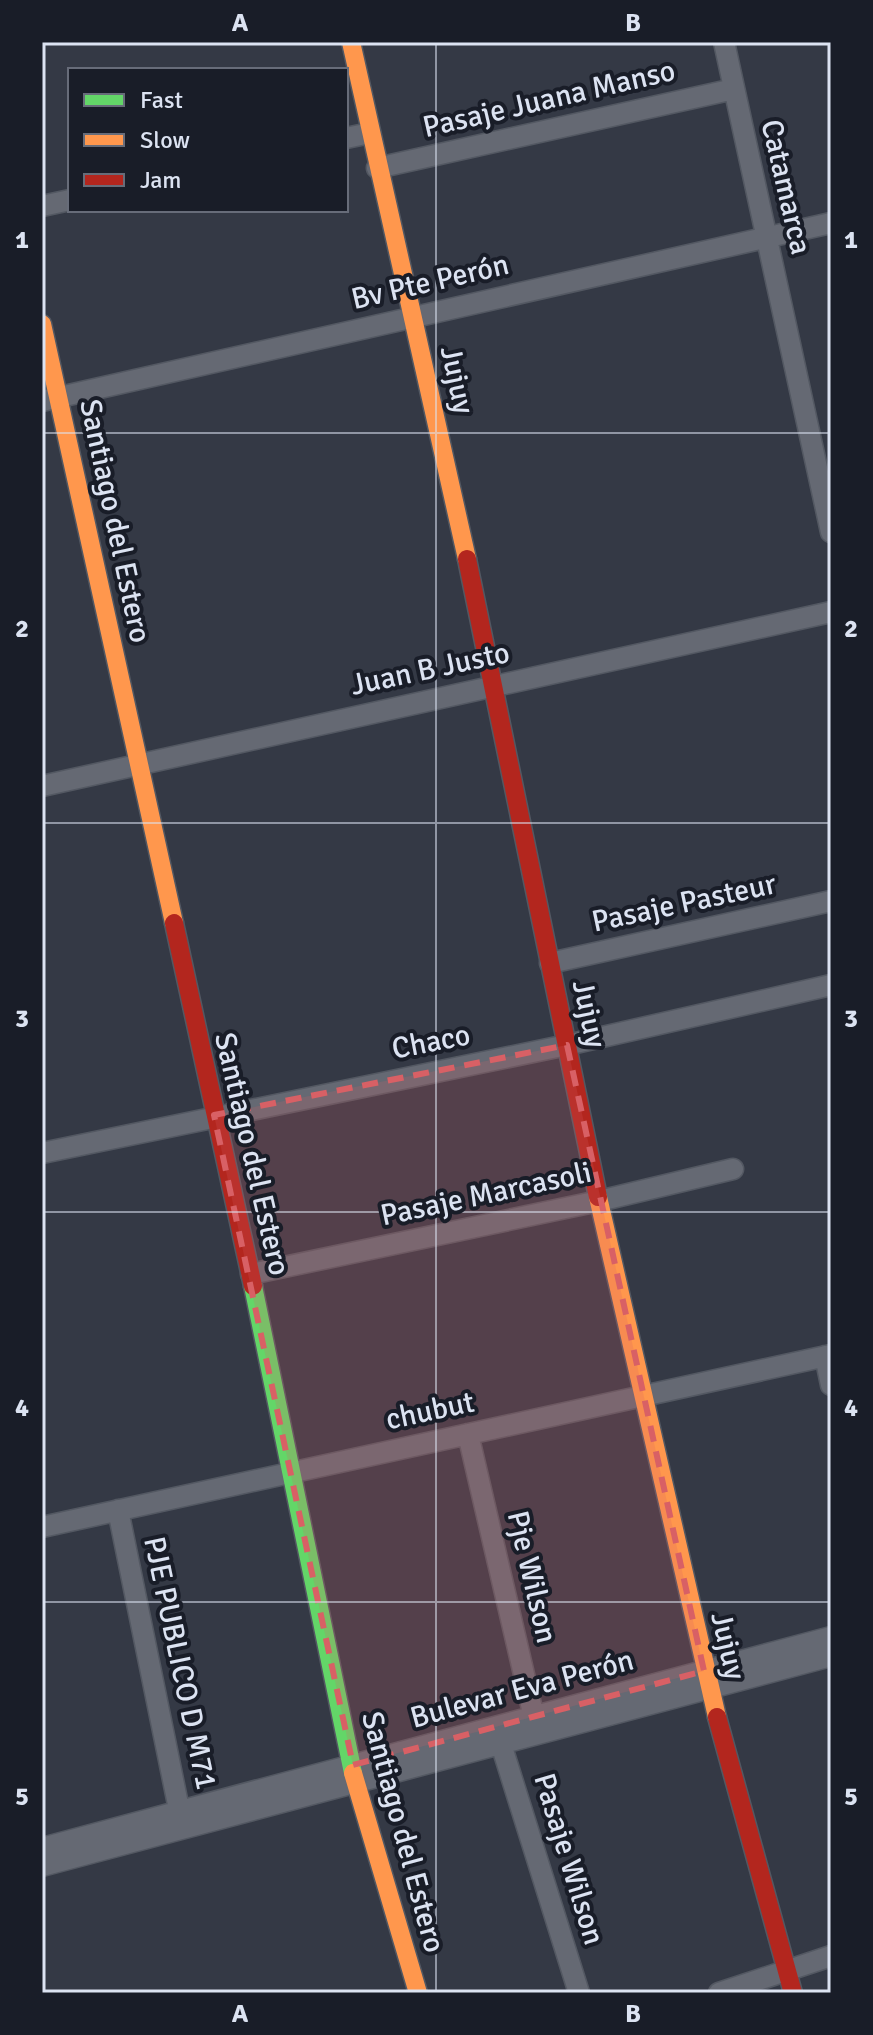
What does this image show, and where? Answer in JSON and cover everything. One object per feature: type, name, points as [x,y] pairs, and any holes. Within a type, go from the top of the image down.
[{"type":"street","name":"Jujuy","points":[[351,42],[495,686],[599,1201],[645,1395],[706,1680],[793,1993]]},
{"type":"street","name":"Catamarca","points":[[724,42],[831,532]]},
{"type":"street","name":"Pasaje Juana Manso","points":[[377,168],[734,89]]},
{"type":"street","points":[[348,138],[370,133]]},
{"type":"street","points":[[42,206],[68,200]]},
{"type":"street","name":"Bv Pte Perón","points":[[51,399],[831,223]]},
{"type":"street","name":"Santiago del Estero","points":[[42,324],[51,399],[139,764],[251,1274],[354,1774],[418,1993]]},
{"type":"street","name":"Juan B Justo","points":[[42,786],[831,612]]},
{"type":"street","name":"Pasaje Pasteur","points":[[550,963],[831,901]]},
{"type":"street","name":"Chaco","points":[[42,1153],[214,1115],[567,1045],[831,985]]},
{"type":"street","name":"Pasaje Marcasoli","points":[[251,1274],[599,1201],[733,1169]]},
{"type":"street","points":[[828,1355],[831,1385]]},
{"type":"street","name":"chubut","points":[[42,1527],[828,1355]]},
{"type":"street","name":"Pje Wilson","points":[[468,1434],[536,1725]]},
{"type":"street","name":"PJE PUBLICO D M71","points":[[118,1510],[181,1820]]},
{"type":"street","name":"Bulevar Eva Perón","points":[[706,1680],[831,1637]]},
{"type":"street","name":"Bulevar Eva Perón","points":[[42,1866],[181,1820],[536,1725],[706,1680],[831,1656]]},
{"type":"street","name":"Bulevar Eva Perón","points":[[354,1774],[501,1744],[536,1725]]},
{"type":"street","name":"Pasaje Wilson","points":[[501,1744],[579,1993]]},
{"type":"street","name":"Bulevar Eva Perón","points":[[42,1848],[181,1820]]},
{"type":"street","points":[[719,1993],[831,1956]]},
{"type":"highlighted area","points":[[567,1045],[704,1671],[353,1765],[214,1115]]},
{"type":"traffic: fast","points":[[253,1286],[353,1773]]},
{"type":"traffic: slow","points":[[351,42],[467,559]]},
{"type":"traffic: slow","points":[[42,324],[174,923]]},
{"type":"traffic: slow","points":[[598,1197],[717,1717]]},
{"type":"traffic: slow","points":[[353,1773],[418,1993]]},
{"type":"traffic: jam","points":[[467,559],[598,1197]]},
{"type":"traffic: jam","points":[[174,923],[253,1286]]},
{"type":"traffic: jam","points":[[717,1717],[793,1993]]}]
